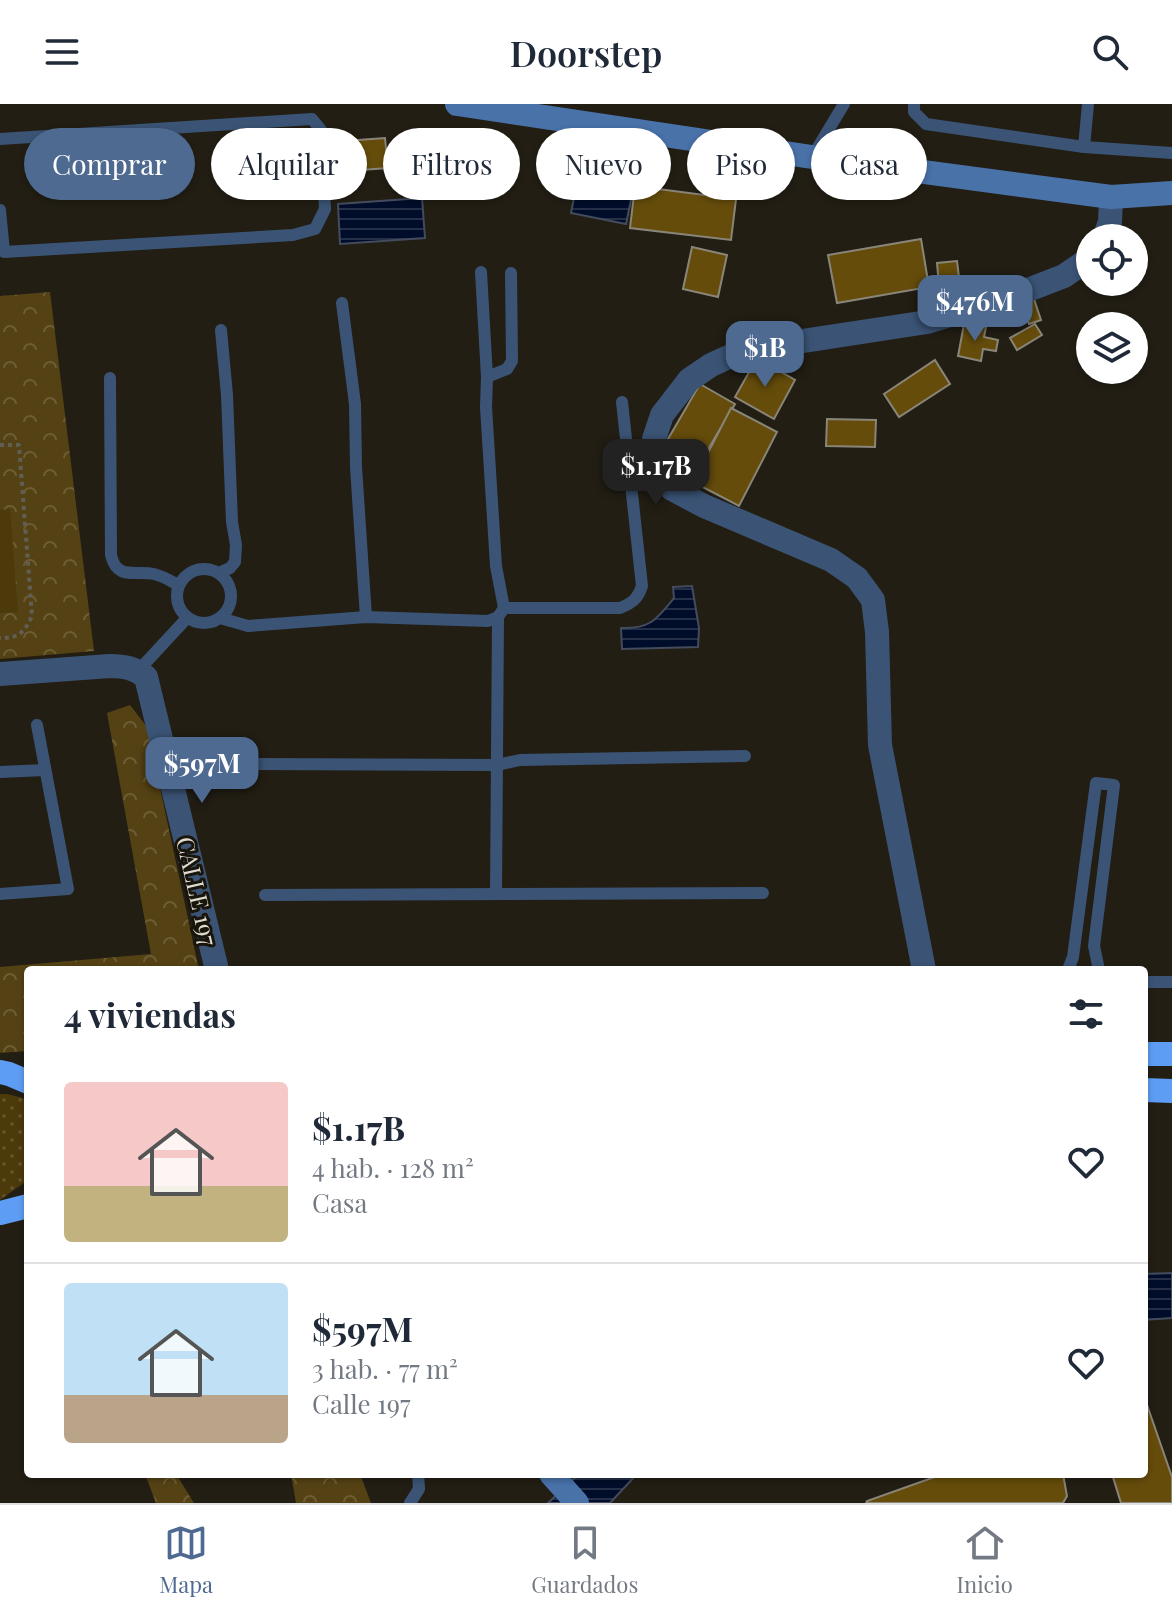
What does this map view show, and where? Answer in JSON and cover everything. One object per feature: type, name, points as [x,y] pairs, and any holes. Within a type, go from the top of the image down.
[{"type":"highway","points":[[1148,1054],[1172,1054]]},
{"type":"highway","points":[[0,1071],[24,1068]]},
{"type":"highway","points":[[0,1071],[24,1080]]},
{"type":"highway","points":[[1148,1090],[1172,1091]]},
{"type":"main road","points":[[457,104],[811,157]]},
{"type":"main road","points":[[927,172],[1111,197],[1172,193]]},
{"type":"main road","points":[[555,1478],[577,1503]]},
{"type":"street","points":[[1109,224],[1111,197]]},
{"type":"street","points":[[923,966],[880,745],[877,632],[873,600],[857,578],[831,560],[704,506],[672,489],[652,466],[654,439],[662,415],[689,380],[711,365],[744,350],[927,322],[1015,295],[1064,276],[1076,268]]},
{"type":"street","points":[[0,674],[110,666],[138,671]]},
{"type":"street","name":"CALLE 197","points":[[138,671],[146,677],[150,687],[216,966]]},
{"type":"lane","points":[[830,128],[844,104]]},
{"type":"lane","points":[[914,104],[914,112],[926,124],[1084,147],[1172,153]]},
{"type":"lane","points":[[1084,147],[1088,104]]},
{"type":"lane","points":[[0,139],[312,119],[321,130],[325,209],[315,229],[293,235],[2,252],[0,210]]},
{"type":"lane","points":[[481,272],[486,407],[501,613],[496,894]]},
{"type":"lane","points":[[487,377],[507,369],[512,361],[511,273]]},
{"type":"lane","points":[[342,303],[355,404],[366,617]]},
{"type":"lane","points":[[219,573],[235,562],[236,545],[221,330]]},
{"type":"lane","points":[[110,378],[113,564],[127,573],[154,574],[178,585]]},
{"type":"lane","points":[[220,618],[248,626],[366,617],[488,621],[501,613],[620,608],[630,604],[638,597],[642,586],[622,402]]},
{"type":"lane","points":[[200,569],[219,573],[230,587],[230,604],[220,618],[212,622],[203,623],[187,618],[181,612],[176,594],[183,577],[200,569]]},
{"type":"lane","points":[[138,671],[187,618]]},
{"type":"lane","points":[[0,894],[68,889],[37,725]]},
{"type":"lane","points":[[241,764],[497,765],[520,760],[745,756]]},
{"type":"lane","points":[[0,772],[45,770]]},
{"type":"lane","points":[[1070,966],[1096,783],[1114,785],[1094,946],[1098,966]]},
{"type":"lane","points":[[265,895],[763,893]]},
{"type":"lane","points":[[1148,982],[1172,982]]},
{"type":"lane","points":[[410,1503],[419,1489],[418,1478]]},
{"type":"path","points":[[0,444],[19,445],[32,616],[25,630],[13,638],[0,638]]},
{"type":"green space","points":[[50,292],[94,651],[0,659],[0,296]]},
{"type":"green space","points":[[130,705],[147,727],[198,966],[24,966],[24,1051],[0,1053],[0,967],[151,954],[107,713]]},
{"type":"green space","points":[[147,1478],[178,1478],[194,1503],[156,1503]]},
{"type":"green space","points":[[292,1478],[362,1478],[371,1503],[296,1503]]},
{"type":"shaded area","points":[[10,509],[18,612],[0,613],[0,510]]},
{"type":"shaded area","points":[[0,1094],[7,1094],[24,1098],[24,1183],[0,1200]]},
{"type":"water","points":[[422,200],[425,238],[340,244],[338,204]]},
{"type":"water","points":[[574,200],[631,200],[626,224],[571,213]]},
{"type":"water","points":[[692,586],[699,628],[698,647],[622,649],[621,628],[639,627],[652,622],[674,598],[673,587]]},
{"type":"water","points":[[1172,1273],[1172,1318],[1148,1320],[1148,1274]]},
{"type":"water","points":[[575,1478],[633,1478],[610,1503],[548,1503]]},
{"type":"building","points":[[383,138],[383,168],[367,170],[367,139]]},
{"type":"building","points":[[671,191],[687,193],[687,200],[736,200],[731,240],[630,228],[633,200],[671,200]]},
{"type":"building","points":[[921,239],[929,287],[837,303],[828,255]]},
{"type":"building","points":[[692,247],[727,255],[718,297],[683,289]]},
{"type":"building","points":[[957,261],[961,294],[940,297],[937,263]]},
{"type":"building","points":[[1032,293],[1041,320],[1029,324],[1020,296]]},
{"type":"building","points":[[964,324],[986,327],[984,337],[998,340],[996,351],[983,349],[981,361],[958,356]]},
{"type":"building","points":[[1035,324],[1042,335],[1017,350],[1010,338]]},
{"type":"building","points":[[757,358],[795,380],[774,419],[735,397]]},
{"type":"building","points":[[935,360],[950,384],[899,417],[884,394]]},
{"type":"building","points":[[700,384],[735,404],[688,483],[654,463]]},
{"type":"building","points":[[731,408],[777,432],[739,506],[693,482]]},
{"type":"building","points":[[827,419],[876,420],[875,447],[826,446]]},
{"type":"building","points":[[1148,1408],[1172,1477],[1172,1503],[1121,1503],[1113,1478],[1148,1478]]},
{"type":"building","points":[[932,1478],[1064,1478],[1067,1496],[1063,1503],[867,1501]]}]
